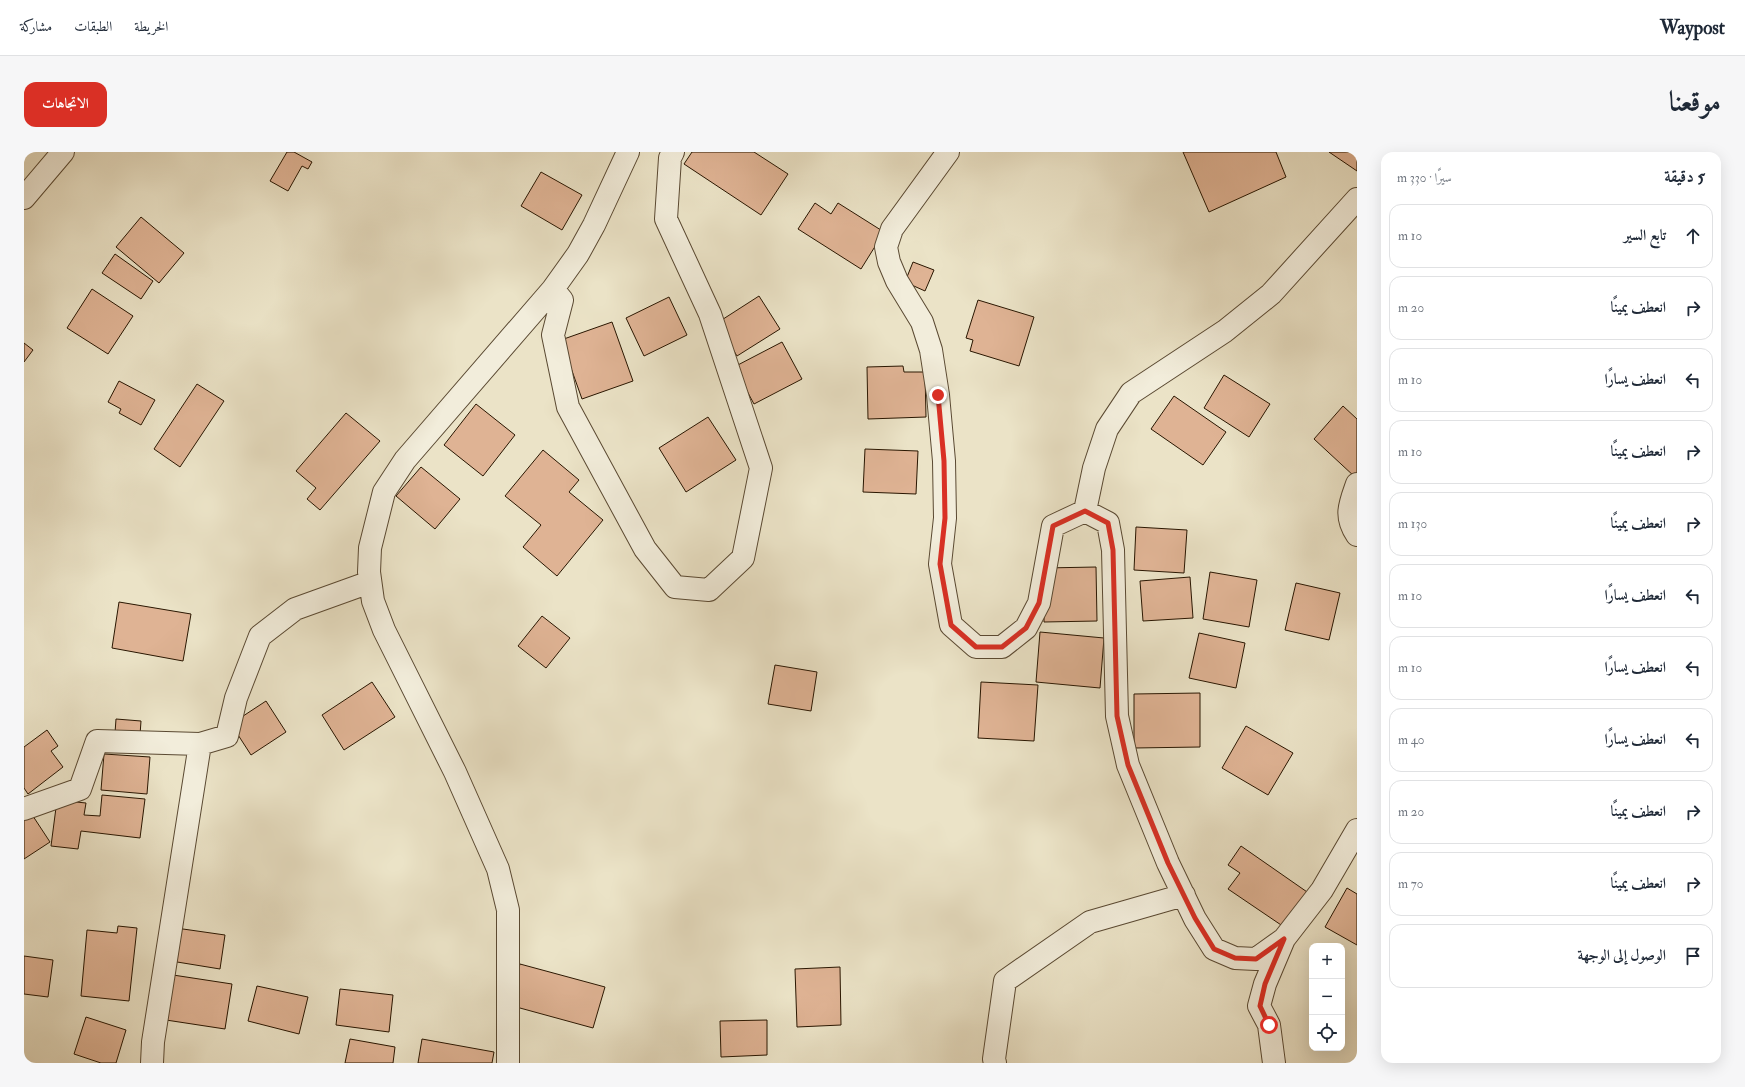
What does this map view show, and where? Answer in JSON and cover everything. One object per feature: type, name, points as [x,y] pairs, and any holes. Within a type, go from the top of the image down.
[{"type":"street","points":[[24,198],[63,152]]},
{"type":"street","points":[[508,1063],[508,910],[498,869],[455,772],[384,630],[373,601],[369,572],[370,548],[384,492],[405,460],[553,290],[588,237],[628,152]]},
{"type":"street","points":[[553,290],[562,300],[553,336],[568,407],[644,548],[675,586],[708,590],[743,558],[761,468],[710,314],[666,219],[670,158],[673,152]]},
{"type":"street","points":[[948,152],[892,229],[886,247],[889,262],[897,280],[922,322],[931,350],[938,395],[944,461],[945,518],[940,564],[951,625],[976,647],[1002,647],[1026,628],[1039,603],[1053,526],[1085,511]]},
{"type":"street","points":[[1085,511],[1094,468],[1107,429],[1131,393],[1225,332],[1271,294],[1357,199]]},
{"type":"street","points":[[1357,484],[1348,510],[1351,527],[1357,535]]},
{"type":"street","points":[[1085,511],[1108,523],[1113,550],[1117,716],[1128,765],[1168,863],[1195,918],[1214,949],[1235,958],[1256,959],[1284,939]]},
{"type":"street","points":[[24,809],[80,789],[97,742],[200,744],[227,736],[236,698],[260,636],[295,609],[370,582]]},
{"type":"street","points":[[152,1063],[153,1042],[200,744]]},
{"type":"street","points":[[1274,1063],[1269,1025],[1260,1006],[1265,984],[1284,939],[1322,890],[1357,830]]},
{"type":"street","points":[[995,1063],[994,1059],[1005,981],[1090,922],[1184,895]]},
{"type":"building","points":[[287,152],[294,152],[312,162],[308,169],[302,166],[288,191],[270,181]]},
{"type":"building","points":[[692,152],[754,152],[788,174],[761,215],[684,164]]},
{"type":"building","points":[[1183,152],[1276,152],[1286,177],[1209,212]]},
{"type":"building","points":[[1329,152],[1357,152],[1357,171]]},
{"type":"building","points":[[541,172],[582,195],[562,230],[521,206]]},
{"type":"building","points":[[815,203],[831,214],[838,203],[884,232],[861,269],[798,229]]},
{"type":"building","points":[[141,217],[184,253],[159,283],[116,247]]},
{"type":"building","points":[[115,254],[153,281],[141,299],[102,273]]},
{"type":"building","points":[[913,262],[934,270],[925,291],[905,282]]},
{"type":"building","points":[[92,289],[133,316],[108,354],[67,328]]},
{"type":"building","points":[[759,296],[780,329],[737,356],[717,323]]},
{"type":"building","points":[[669,297],[687,335],[644,356],[626,318]]},
{"type":"building","points":[[978,300],[1034,317],[1019,366],[970,351],[973,340],[966,338]]},
{"type":"building","points":[[612,322],[633,381],[582,399],[561,340]]},
{"type":"building","points":[[782,342],[802,379],[754,404],[734,367]]},
{"type":"building","points":[[24,343],[33,350],[24,362]]},
{"type":"building","points":[[903,366],[904,372],[925,372],[926,417],[868,419],[867,367]]},
{"type":"building","points":[[1224,375],[1270,404],[1249,437],[1204,408]]},
{"type":"building","points":[[119,381],[155,400],[141,425],[119,413],[121,409],[108,402]]},
{"type":"building","points":[[197,384],[224,401],[180,467],[154,449]]},
{"type":"building","points":[[1174,396],[1226,432],[1203,465],[1151,429]]},
{"type":"building","points":[[476,404],[515,435],[483,476],[444,445]]},
{"type":"building","points":[[1343,406],[1357,419],[1357,475],[1355,477],[1314,439]]},
{"type":"building","points":[[346,413],[380,441],[320,510],[307,499],[316,488],[296,471]]},
{"type":"building","points":[[708,417],[736,460],[686,492],[659,448]]},
{"type":"building","points":[[865,449],[918,451],[916,494],[863,492]]},
{"type":"building","points":[[543,450],[579,480],[569,492],[603,520],[557,576],[523,547],[541,525],[505,496]]},
{"type":"building","points":[[421,467],[460,499],[435,529],[396,496]]},
{"type":"building","points":[[1136,527],[1187,530],[1184,573],[1134,570]]},
{"type":"building","points":[[1096,567],[1097,621],[1044,622],[1044,568]]},
{"type":"building","points":[[1210,572],[1257,580],[1249,627],[1203,619]]},
{"type":"building","points":[[1190,577],[1193,618],[1143,621],[1140,581]]},
{"type":"building","points":[[1296,583],[1340,593],[1329,640],[1285,630]]},
{"type":"building","points":[[119,602],[191,614],[183,661],[112,648]]},
{"type":"building","points":[[542,616],[570,638],[546,668],[518,646]]},
{"type":"building","points":[[1040,632],[1104,638],[1100,688],[1036,682]]},
{"type":"building","points":[[1199,633],[1245,643],[1236,688],[1189,678]]},
{"type":"building","points":[[775,665],[817,672],[811,711],[768,704]]},
{"type":"building","points":[[372,682],[395,717],[344,750],[322,715]]},
{"type":"building","points":[[981,682],[1038,685],[1034,741],[978,738]]},
{"type":"building","points":[[1200,693],[1200,747],[1134,748],[1134,694]]},
{"type":"building","points":[[266,701],[286,732],[251,755],[231,724]]},
{"type":"building","points":[[116,719],[141,721],[140,735],[115,733]]},
{"type":"building","points":[[1246,726],[1293,753],[1268,795],[1222,768]]},
{"type":"building","points":[[47,730],[58,746],[51,751],[63,767],[28,794],[24,788],[24,747]]},
{"type":"building","points":[[104,754],[150,757],[147,794],[101,790]]},
{"type":"building","points":[[102,795],[145,799],[140,838],[81,831],[78,849],[51,846],[57,800],[86,803],[84,815],[100,816]]},
{"type":"building","points":[[27,807],[50,842],[24,859],[24,809]]},
{"type":"building","points":[[1241,846],[1310,894],[1287,929],[1228,889],[1240,873],[1228,865]]},
{"type":"building","points":[[1347,888],[1357,894],[1357,945],[1325,927]]},
{"type":"building","points":[[118,926],[137,928],[129,1001],[81,996],[87,930],[117,933]]},
{"type":"building","points":[[176,928],[225,935],[220,969],[171,961]]},
{"type":"building","points":[[24,956],[53,960],[48,997],[24,994]]},
{"type":"building","points":[[520,964],[605,987],[593,1028],[509,1005]]},
{"type":"building","points":[[840,967],[841,1025],[797,1027],[795,969]]},
{"type":"building","points":[[173,975],[232,984],[225,1029],[166,1020]]},
{"type":"building","points":[[257,986],[308,997],[299,1034],[248,1021]]},
{"type":"building","points":[[340,989],[393,995],[389,1032],[336,1025]]},
{"type":"building","points":[[86,1017],[126,1030],[116,1063],[101,1063],[74,1054]]},
{"type":"building","points":[[767,1020],[767,1055],[721,1057],[720,1021]]},
{"type":"building","points":[[350,1039],[395,1047],[393,1063],[345,1063]]},
{"type":"building","points":[[422,1039],[494,1052],[492,1063],[418,1063]]},
{"type":"route","points":[[938,395],[944,461],[945,518],[940,564],[951,625],[976,647],[1002,647],[1026,628],[1039,603],[1053,526],[1085,511],[1108,523],[1113,550],[1117,716],[1128,765],[1168,863],[1195,918],[1214,949],[1235,958],[1256,959],[1284,939],[1265,984],[1260,1006],[1269,1025]]}]
